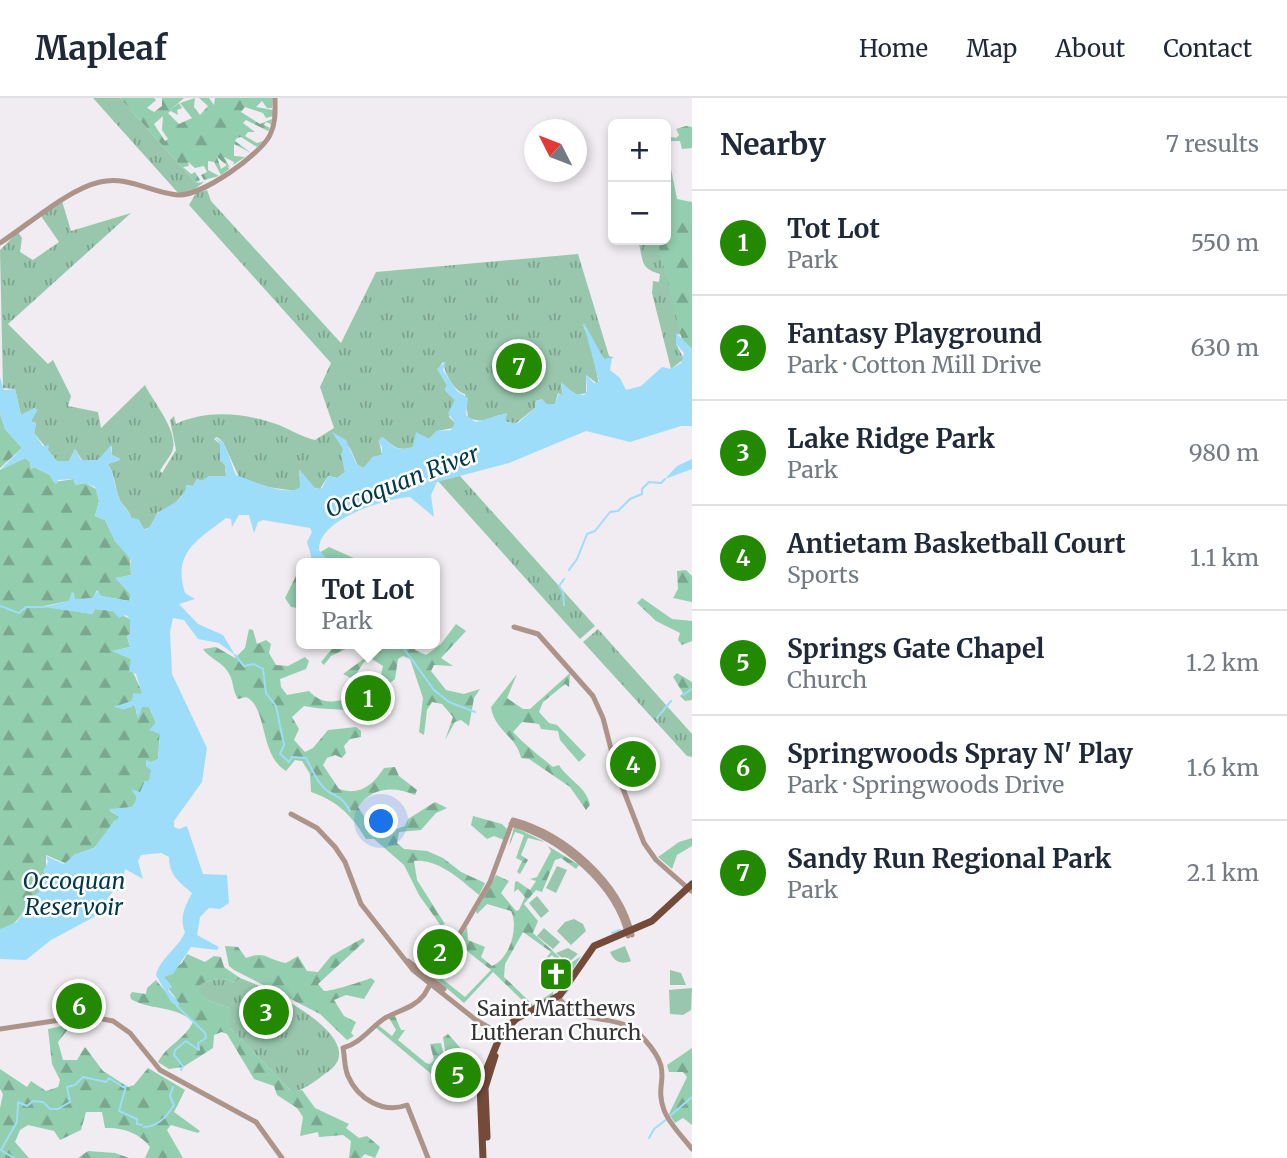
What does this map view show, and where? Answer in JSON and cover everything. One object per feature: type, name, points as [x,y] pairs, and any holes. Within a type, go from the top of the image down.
[{"type":"main road","points":[[485,1158],[483,1084],[503,1035],[519,1017],[560,998],[591,955],[610,942],[659,922],[690,890]]},
{"type":"street","points":[[0,243],[66,198],[97,182],[123,181],[183,195],[212,182],[266,141],[274,125],[275,98]]},
{"type":"street","points":[[514,627],[538,634],[593,696],[603,718],[618,776],[648,850],[690,890]]},
{"type":"street","points":[[291,814],[312,825],[335,847],[345,862],[361,904],[412,970],[444,991],[476,1020],[503,1035]]},
{"type":"street","points":[[427,1158],[405,1106],[387,1109],[370,1101],[348,1077],[343,1048],[358,1041],[386,1018],[417,1003],[490,882],[512,822],[538,835],[600,881],[619,909],[629,933]]},
{"type":"street","points":[[560,998],[573,1011],[589,1019],[616,1020],[646,1041],[663,1067],[664,1111],[692,1149]]},
{"type":"street","points":[[0,1031],[87,1016],[116,1023],[132,1036],[157,1067],[256,1122],[280,1158]]},
{"type":"green space","points":[[93,98],[120,98],[196,183],[204,182],[192,191],[179,194]]},
{"type":"green space","points":[[120,98],[154,98],[156,100],[147,108],[154,112],[162,106],[162,98],[184,98],[167,113],[179,103],[182,108],[177,110],[178,115],[171,111],[168,113],[179,124],[192,118],[180,103],[195,98],[194,107],[200,115],[208,106],[199,98],[209,98],[214,105],[215,98],[273,98],[272,108],[267,108],[262,101],[256,107],[273,110],[273,116],[266,118],[263,113],[245,107],[241,112],[260,124],[272,119],[271,124],[266,122],[264,125],[270,128],[268,131],[246,120],[243,123],[255,132],[248,132],[245,136],[257,143],[263,141],[257,147],[241,137],[237,138],[235,141],[251,153],[234,144],[234,156],[245,157],[233,165],[234,162],[224,157],[230,168],[227,166],[229,169],[221,175],[214,162],[208,161],[208,170],[219,176],[204,180],[201,175],[207,172],[204,166],[195,168],[188,162],[189,166],[183,167],[191,174],[195,172],[200,180],[196,183]],"holes":[[[163,116],[162,130],[168,139],[165,141],[154,124]],[[217,157],[227,165],[221,169]]]},
{"type":"green space","points":[[692,127],[692,148],[682,149],[680,141],[671,141],[671,137],[676,138],[679,135],[676,129]]},
{"type":"green space","points":[[671,169],[677,199],[692,202],[692,349],[682,340],[658,245],[671,245]]},
{"type":"green space","points":[[207,190],[211,201],[341,343],[376,272],[578,254],[609,356],[614,358],[604,359],[582,323],[591,343],[599,385],[586,375],[586,393],[577,395],[561,384],[563,396],[558,393],[555,404],[546,404],[542,399],[536,401],[535,408],[515,424],[504,421],[507,414],[483,420],[468,417],[465,394],[457,390],[450,381],[444,362],[438,370],[447,385],[445,390],[455,400],[449,417],[455,423],[453,428],[437,431],[429,439],[417,433],[413,447],[403,449],[382,437],[379,441],[382,455],[373,457],[364,468],[358,466],[350,448],[339,439],[344,452],[342,456],[345,472],[337,478],[328,476],[320,489],[313,488],[299,470],[301,487],[295,491],[268,487],[239,477],[223,442],[217,437],[214,439],[220,444],[220,460],[225,465],[226,476],[208,477],[202,481],[197,479],[193,486],[186,485],[186,491],[170,509],[158,512],[150,527],[143,530],[139,520],[131,518],[119,498],[108,464],[120,459],[112,455],[112,446],[98,460],[82,460],[75,449],[69,461],[57,461],[34,433],[36,423],[31,422],[35,408],[21,415],[15,389],[3,388],[0,250],[18,232],[22,238],[20,252],[33,260],[59,242],[41,216],[62,201],[71,231],[131,213],[8,324],[48,364],[53,360],[71,396],[68,406],[98,412],[101,428],[145,385],[172,435],[172,452],[160,471],[162,473],[176,450],[170,420],[174,416],[176,424],[201,416],[241,415],[279,425],[315,440],[334,428],[320,387],[331,363],[189,205],[196,193]]},
{"type":"green space","points":[[639,245],[658,245],[682,335],[677,334],[676,344],[684,359],[671,369],[652,293],[653,281],[659,282],[660,274],[645,266]]},
{"type":"green space","points":[[0,413],[5,429],[22,448],[0,468]]},
{"type":"green space","points":[[25,458],[30,462],[31,469],[34,467],[50,475],[54,482],[74,479],[75,485],[85,483],[96,489],[99,501],[95,516],[105,520],[115,541],[130,557],[131,575],[116,578],[131,595],[129,601],[101,596],[97,590],[93,598],[75,600],[73,592],[69,601],[44,606],[92,614],[95,609],[113,611],[130,619],[130,634],[127,636],[130,647],[113,651],[131,659],[131,668],[142,692],[141,696],[134,694],[132,701],[116,707],[124,709],[135,705],[137,715],[142,707],[149,707],[156,723],[150,730],[160,732],[158,759],[146,765],[152,770],[149,782],[145,781],[141,792],[135,792],[137,800],[132,807],[110,811],[120,817],[94,848],[74,855],[67,864],[46,855],[46,877],[39,883],[39,893],[15,922],[0,929],[0,470]]},
{"type":"green space","points":[[460,476],[595,626],[580,639],[438,481]]},
{"type":"green space","points":[[329,547],[354,558],[310,558]]},
{"type":"green space","points":[[686,570],[692,576],[692,602],[673,598],[678,589],[677,571]]},
{"type":"green space","points":[[296,576],[296,608],[291,607],[285,598]]},
{"type":"green space","points":[[642,598],[672,619],[692,621],[692,641],[682,645],[678,640],[680,633],[656,621],[637,603]]},
{"type":"green space","points":[[456,624],[466,631],[441,658],[453,666],[434,665],[431,671],[446,690],[464,694],[480,689],[474,698],[469,726],[461,720],[455,722],[445,740],[453,717],[442,704],[432,702],[427,710],[424,735],[419,732],[423,698],[410,659],[403,656],[398,659],[395,679],[378,693],[370,688],[381,675],[383,666],[372,659],[364,662],[353,679],[343,674],[369,655],[373,649],[415,649],[426,655],[434,649],[440,649]]},
{"type":"green space","points":[[249,629],[253,630],[257,644],[266,640],[271,644],[269,653],[276,665],[288,666],[305,657],[309,661],[306,669],[280,679],[281,687],[287,695],[309,691],[322,700],[335,701],[362,692],[368,696],[366,701],[371,699],[378,707],[373,713],[304,706],[292,717],[299,729],[294,740],[305,752],[313,748],[328,730],[356,727],[361,731],[361,737],[350,739],[344,746],[346,753],[342,758],[335,755],[327,758],[323,765],[339,789],[360,790],[370,784],[384,768],[395,767],[399,776],[417,790],[415,795],[399,790],[384,790],[370,795],[358,807],[365,818],[393,830],[405,826],[408,819],[435,802],[447,808],[436,813],[421,830],[399,832],[397,843],[404,849],[427,851],[443,858],[461,872],[485,883],[479,895],[440,866],[414,861],[417,880],[445,924],[441,926],[419,895],[404,865],[374,839],[366,839],[350,816],[337,805],[311,792],[310,774],[302,761],[295,760],[286,771],[277,764],[253,702],[246,697],[238,699],[228,672],[203,649],[216,647],[235,658],[245,648]]},
{"type":"green space","points":[[598,629],[692,734],[692,757],[687,756],[583,642]]},
{"type":"green space","points":[[332,649],[346,649],[331,656],[324,665],[321,662]]},
{"type":"green space","points":[[570,673],[569,687],[565,684],[543,702],[539,712],[549,723],[557,725],[586,755],[579,762],[560,740],[558,731],[541,729],[539,724],[522,722],[513,732],[553,767],[559,765],[581,788],[590,805],[586,810],[570,787],[529,759],[521,758],[515,744],[496,722],[491,707],[517,674],[507,698],[523,709],[530,709]]},
{"type":"green space","points":[[677,673],[692,682],[692,700],[685,701],[680,696],[683,693],[673,677]]},
{"type":"green space","points":[[473,816],[502,824],[507,829],[504,840],[494,836],[487,839],[471,825]]},
{"type":"green space","points":[[514,827],[545,842],[528,838],[521,855],[528,860],[520,874],[517,872],[522,861],[516,858],[524,835],[515,832],[509,846]]},
{"type":"green space","points":[[692,838],[692,846],[677,855],[672,869],[658,857],[679,842]]},
{"type":"green space","points":[[548,846],[579,865],[576,869],[561,858],[555,860],[542,892],[536,890],[524,904],[538,921],[533,933],[568,965],[581,956],[563,986],[560,984],[568,975],[567,970],[552,955],[539,967],[551,952],[523,932],[505,964],[504,977],[533,1005],[553,992],[553,997],[530,1008],[493,972],[464,1003],[436,979],[440,973],[441,978],[465,997],[491,970],[457,943],[467,927],[468,940],[485,947],[481,957],[492,966],[504,957],[513,934],[511,911],[487,904],[477,914],[476,911],[496,875],[509,881],[501,893],[516,911],[519,910],[525,897],[518,889],[514,892],[515,882],[530,890],[536,881],[530,879],[537,877],[551,851]]},
{"type":"green space","points":[[557,866],[567,870],[556,893],[546,888]]},
{"type":"green space","points":[[537,896],[549,911],[541,918],[529,903]]},
{"type":"green space","points":[[574,919],[583,924],[586,931],[571,945],[557,931],[565,922]]},
{"type":"green space","points":[[544,928],[560,942],[553,949],[537,936]]},
{"type":"green space","points":[[363,938],[365,941],[318,984],[327,991],[371,978],[375,981],[364,999],[346,995],[334,1000],[344,1016],[356,1022],[351,1033],[354,1036],[347,1040],[320,1014],[234,970],[229,966],[225,946],[238,947],[246,958],[262,955],[286,963],[298,956],[307,971],[318,972],[331,956]]},
{"type":"green space","points":[[436,939],[449,948],[431,977],[415,964],[423,951],[419,945],[432,943]]},
{"type":"green space","points":[[625,946],[631,961],[619,962],[610,952]]},
{"type":"green space","points":[[568,948],[578,954],[568,963],[556,953]]},
{"type":"green space","points":[[187,954],[205,962],[214,956],[221,957],[224,967],[240,978],[235,983],[223,979],[205,982],[201,984],[199,992],[207,1000],[230,1008],[230,1028],[291,1091],[302,1090],[315,1108],[349,1124],[346,1128],[359,1138],[367,1136],[380,1147],[375,1158],[365,1154],[361,1158],[349,1158],[351,1141],[343,1135],[319,1137],[318,1132],[300,1136],[303,1117],[297,1108],[277,1095],[274,1086],[254,1079],[227,1034],[222,1032],[214,1035],[213,1048],[183,1067],[169,1069],[158,1062],[193,1022],[179,1013],[139,1003],[131,999],[130,995],[132,992],[146,994],[147,988],[156,980],[178,1007],[175,997],[167,987],[172,987],[164,977],[182,963]]},
{"type":"green space","points":[[670,970],[681,973],[686,985],[670,985]]},
{"type":"green space","points":[[240,978],[291,1003],[327,1030],[337,1044],[339,1058],[329,1071],[307,1087],[292,1092],[230,1028],[230,1008],[207,1000],[198,992],[201,984],[210,981],[223,979],[235,983]]},
{"type":"green space","points":[[692,988],[691,1010],[683,1015],[670,1014],[669,990]]},
{"type":"green space","points":[[395,1016],[401,1030],[405,1030],[398,1040],[426,1063],[430,1064],[434,1060],[430,1044],[441,1043],[445,1060],[439,1065],[435,1063],[431,1068],[450,1085],[448,1088],[375,1027],[378,1025],[392,1036],[396,1030],[389,1018]]},
{"type":"green space","points":[[72,1024],[58,1042],[63,1060],[77,1060],[85,1047],[103,1071],[128,1087],[134,1085],[148,1068],[185,1090],[174,1112],[200,1131],[198,1133],[171,1125],[167,1130],[183,1158],[145,1158],[150,1147],[141,1138],[124,1130],[105,1128],[102,1112],[86,1112],[81,1130],[60,1140],[54,1131],[28,1125],[20,1130],[15,1142],[29,1158],[0,1158],[0,1108],[3,1094],[0,1089],[0,1069],[27,1087],[31,1081],[46,1091],[58,1087],[60,1080],[52,1064],[48,1029]]},
{"type":"green space","points":[[448,1034],[465,1053],[452,1069],[447,1064],[443,1037]]},
{"type":"green space","points":[[692,1048],[692,1125],[683,1118],[675,1123],[669,1114],[687,1077],[683,1072],[669,1072],[667,1065]]},
{"type":"green space","points":[[88,1151],[115,1153],[129,1158],[78,1158]]},
{"type":"water","name":"Occoquan Reservoir","points":[[583,321],[604,359],[612,358],[610,370],[620,378],[626,390],[641,386],[662,367],[671,369],[681,363],[684,353],[676,344],[676,333],[692,349],[692,426],[681,426],[630,442],[586,431],[509,463],[437,482],[431,495],[434,517],[410,497],[370,506],[340,520],[329,529],[319,550],[326,558],[312,558],[307,542],[312,532],[310,528],[263,520],[258,522],[254,533],[249,515],[239,515],[232,527],[231,519],[226,518],[197,541],[190,548],[182,567],[185,593],[195,599],[179,604],[198,624],[223,635],[235,655],[219,643],[198,639],[184,620],[173,618],[170,632],[172,674],[207,748],[202,782],[174,821],[174,827],[179,829],[187,826],[203,874],[227,875],[229,903],[220,909],[209,908],[200,917],[197,935],[219,947],[217,950],[191,947],[173,974],[164,977],[172,987],[168,990],[179,1003],[178,1007],[171,1002],[156,975],[185,932],[183,917],[192,893],[173,873],[169,857],[161,853],[141,855],[138,861],[143,879],[125,869],[121,891],[114,890],[94,917],[51,940],[26,960],[0,959],[0,929],[17,922],[32,897],[39,892],[38,885],[46,877],[43,871],[48,862],[46,856],[64,864],[74,855],[94,848],[120,817],[108,809],[132,807],[137,798],[131,789],[140,792],[145,781],[149,781],[151,770],[146,766],[146,760],[152,762],[158,759],[160,734],[149,730],[156,723],[149,707],[142,707],[138,719],[135,705],[124,709],[113,707],[132,701],[133,693],[142,694],[136,674],[129,671],[131,659],[112,651],[130,647],[127,636],[130,634],[130,619],[126,615],[119,618],[113,611],[95,609],[92,614],[43,607],[69,601],[72,591],[75,599],[93,598],[98,590],[101,596],[129,601],[131,595],[115,578],[131,575],[131,560],[115,541],[105,520],[95,516],[99,501],[95,487],[84,483],[75,485],[74,479],[58,480],[56,485],[50,475],[34,467],[31,469],[30,462],[25,458],[0,470],[22,448],[5,429],[0,413],[0,377],[4,390],[15,389],[21,415],[38,409],[31,422],[36,423],[34,433],[43,446],[49,445],[48,450],[57,461],[69,461],[75,449],[81,460],[98,460],[111,445],[112,455],[121,460],[108,464],[119,498],[131,518],[138,519],[145,530],[160,511],[182,496],[186,485],[193,486],[197,479],[202,481],[209,476],[226,476],[225,465],[220,460],[220,444],[214,437],[223,442],[236,475],[269,487],[295,490],[300,487],[299,469],[316,489],[322,488],[328,476],[337,478],[345,472],[341,455],[343,449],[332,432],[346,440],[356,463],[363,468],[373,457],[382,455],[382,447],[378,441],[382,437],[393,446],[403,449],[413,447],[416,432],[429,439],[436,431],[451,430],[455,423],[448,413],[455,400],[445,390],[447,385],[437,369],[446,361],[443,370],[457,391],[468,398],[466,415],[476,422],[507,413],[505,422],[518,423],[535,408],[535,402],[542,399],[546,404],[555,404],[559,393],[563,396],[561,382],[575,394],[584,395],[587,391],[586,375],[594,383],[599,382]]},
{"type":"water","points":[[692,459],[692,469],[665,479],[677,466]]},
{"type":"waterway","points":[[569,570],[577,559],[587,534],[595,531],[610,512],[618,511],[630,499],[642,494],[642,489],[649,482],[661,483],[665,479]]},
{"type":"waterway","points":[[564,579],[559,586],[563,592],[564,605]]},
{"type":"waterway","points":[[0,606],[19,613],[26,607],[45,607]]},
{"type":"waterway","points":[[405,649],[434,690],[449,702],[475,712]]},
{"type":"waterway","points":[[235,655],[244,666],[254,664],[263,669],[266,693],[276,706],[284,745],[280,754],[289,762],[292,757],[306,758],[322,785],[341,799],[350,811]]},
{"type":"waterway","points":[[683,695],[692,689]]},
{"type":"waterway","points":[[657,718],[671,701]]},
{"type":"waterway","points":[[612,933],[620,930]]},
{"type":"waterway","points":[[566,993],[572,983]]},
{"type":"waterway","points":[[177,1006],[205,1033],[206,1038],[198,1043],[199,1050],[186,1041],[175,1050],[174,1055],[183,1066],[181,1070]]},
{"type":"waterway","points":[[14,1158],[1,1150],[17,1122],[18,1102],[27,1106],[33,1101],[43,1102],[50,1109],[58,1109],[70,1102],[67,1087],[75,1085],[83,1077],[106,1082],[109,1078],[123,1087],[126,1086],[119,1111],[137,1119],[137,1124],[142,1125]]},
{"type":"waterway","points":[[144,1127],[157,1123],[171,1110],[174,1105],[170,1096],[173,1087]]},
{"type":"waterway","points":[[670,1116],[692,1097]]},
{"type":"waterway","points":[[649,1138],[654,1129],[667,1119]]},
{"type":"place","name":"Sandy Run Regional Park","points":[[519,366]]},
{"type":"place","name":"Tot Lot","points":[[368,698]]},
{"type":"place","name":"Antietam Basketball Court","points":[[633,764]]},
{"type":"place","name":"Fantasy Playground","points":[[440,952]]},
{"type":"place","name":"Saint Matthews Lutheran Church","points":[[556,974]]},
{"type":"place","name":"Springwoods Spray N' Play","points":[[79,1006]]},
{"type":"place","name":"Lake Ridge Park","points":[[266,1012]]},
{"type":"place","name":"Springs Gate Chapel","points":[[458,1075]]},
{"type":"water label","name":"Occoquan River","points":[[402,481]]}]
